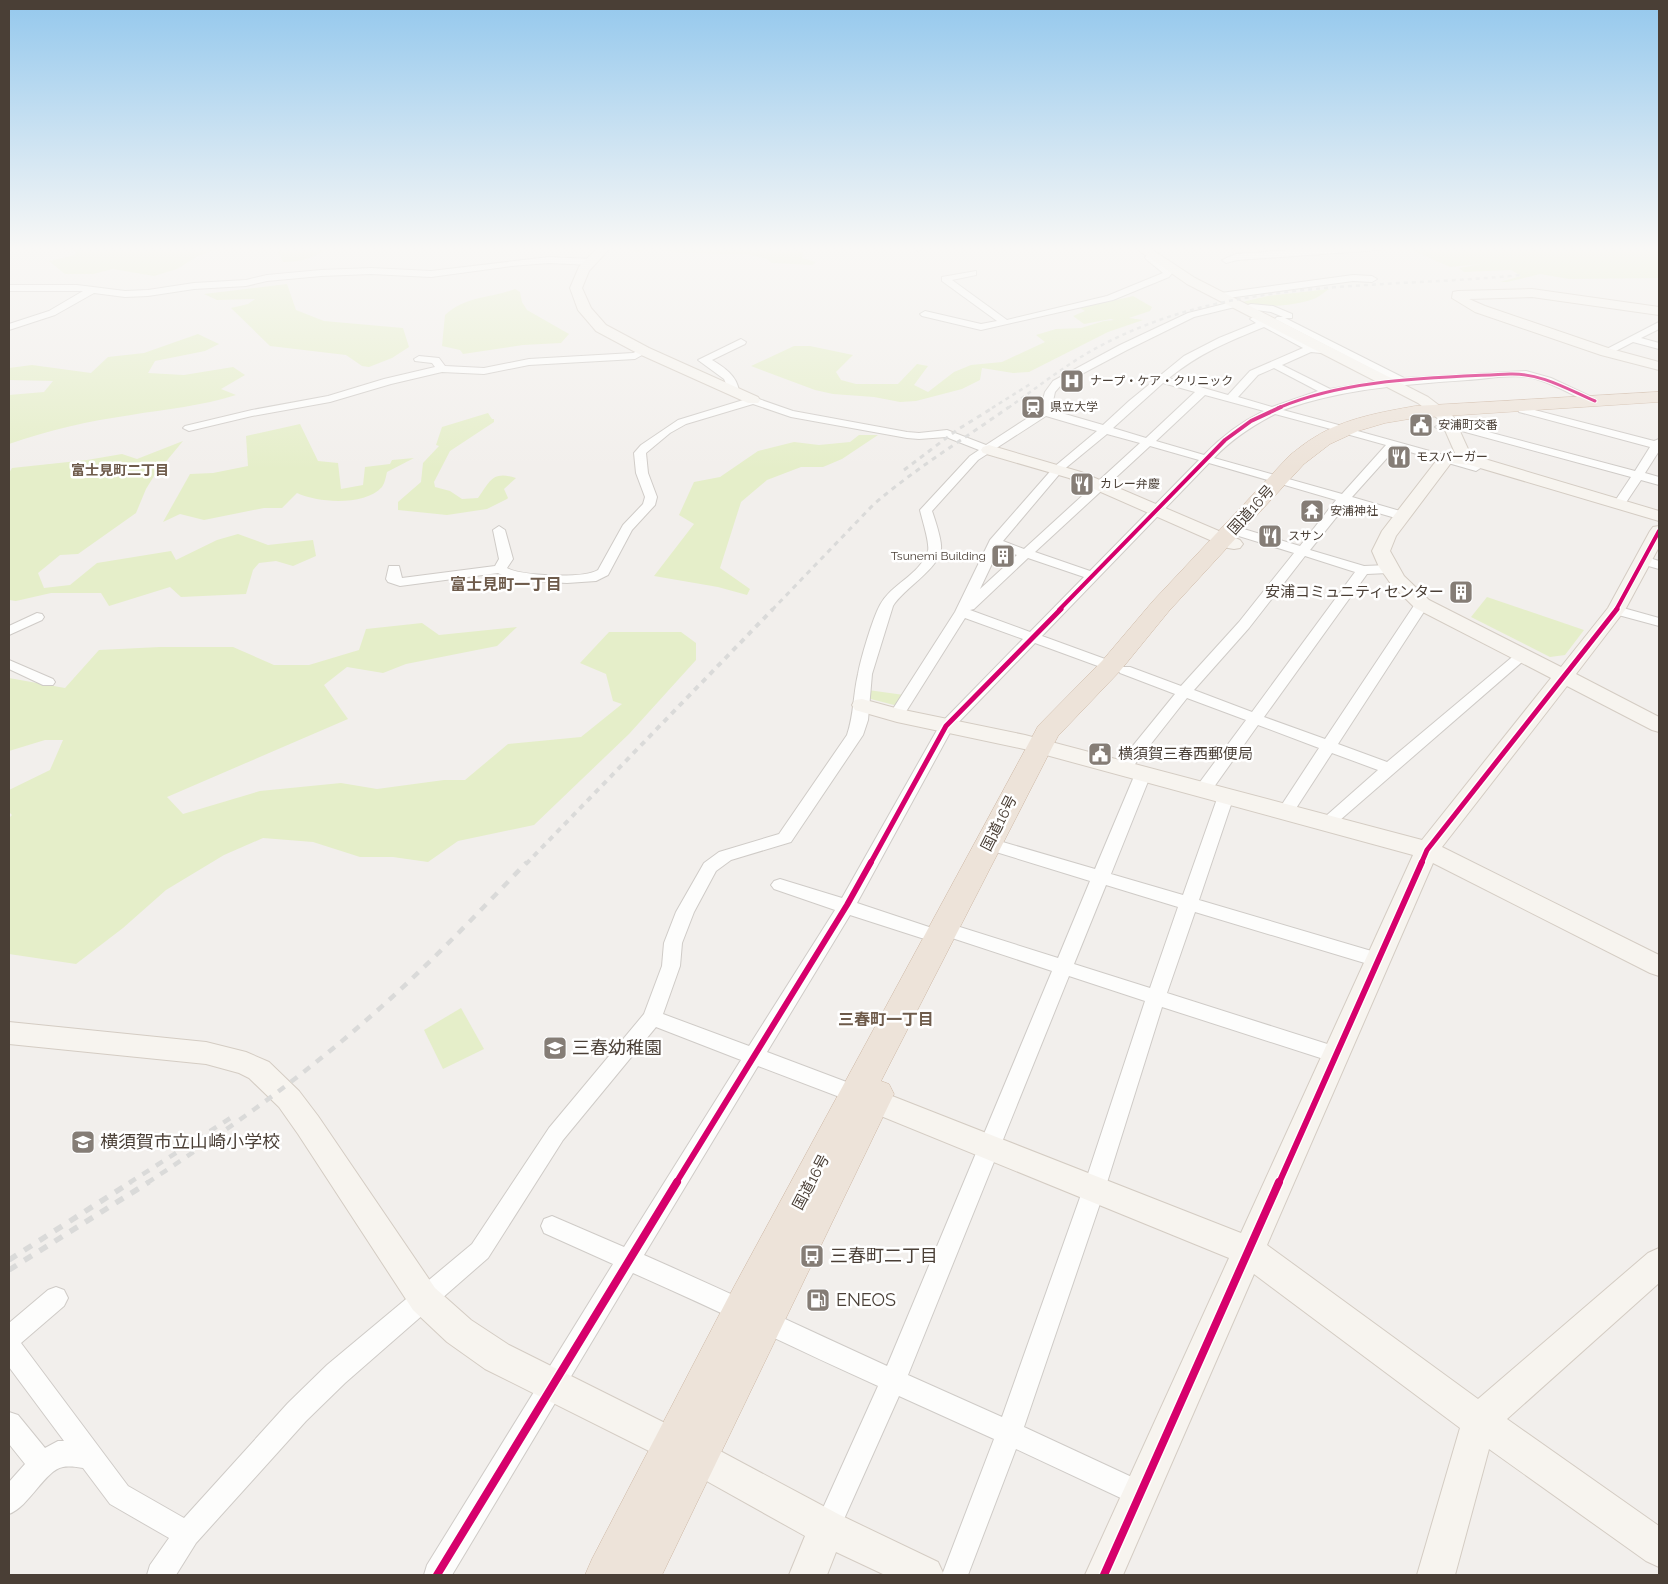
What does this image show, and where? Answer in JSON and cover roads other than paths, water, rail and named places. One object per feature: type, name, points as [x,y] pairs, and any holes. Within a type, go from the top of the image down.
[{"type":"highway","name":"国道16号","points":[[1451,438],[1595,400],[1659,397]]},
{"type":"highway","name":"国道16号","points":[[1451,438],[1523,410],[1659,401]]},
{"type":"highway","name":"国道16号","points":[[638,1575],[686,1452],[948,933],[996,846],[1046,748],[1047,732],[1118,668],[1161,606],[1234,537],[1283,481],[1283,472],[1309,448],[1382,418],[1416,411],[1451,438]]},
{"type":"highway","name":"国道16号","points":[[608,1575],[686,1452]]},
{"type":"street","points":[[9,327],[28,321]]},
{"type":"street","points":[[595,321],[608,334],[753,400],[791,414],[913,436],[947,433],[989,450],[1058,469],[1157,511],[1234,537],[1303,552],[1363,570],[1388,569]]},
{"type":"street","points":[[955,321],[981,327],[1017,321]]},
{"type":"street","points":[[1001,321],[1005,324]]},
{"type":"street","points":[[160,1575],[187,1534],[297,1412],[336,1374],[480,1251],[556,1134],[652,1018],[670,966],[673,943],[685,912],[710,867],[725,856],[785,838],[855,735],[860,720],[864,674],[886,606],[892,596],[914,578],[931,558],[935,549],[926,510],[967,464],[1045,412],[1050,392],[1057,382],[1136,339],[1179,321]]},
{"type":"street","points":[[1258,321],[1312,348],[1390,382]]},
{"type":"street","points":[[1269,321],[1423,400],[1451,438],[1659,521]]},
{"type":"street","points":[[1289,321],[1390,382]]},
{"type":"street","points":[[1515,321],[1606,352],[1659,366]]},
{"type":"street","points":[[897,715],[962,612],[995,543],[1058,469],[1188,358],[1223,340],[1263,324]]},
{"type":"street","points":[[1606,352],[1658,328]]},
{"type":"street","points":[[1632,340],[1659,346]]},
{"type":"street","points":[[734,391],[734,386],[722,372],[711,363],[703,360],[741,342]]},
{"type":"street","points":[[1231,398],[1254,374],[1312,348]]},
{"type":"street","points":[[189,428],[252,413],[330,398],[388,381],[442,369],[484,371],[529,362],[635,356],[644,351]]},
{"type":"street","points":[[419,359],[436,360],[442,369]]},
{"type":"street","points":[[1273,364],[1328,392]]},
{"type":"street","points":[[437,1575],[552,1384],[847,906],[946,726],[1225,440],[1240,428],[1275,410],[1328,392],[1390,382],[1530,374],[1595,400]]},
{"type":"street","points":[[1163,380],[1392,444],[1451,438],[1638,475],[1659,481]]},
{"type":"street","points":[[962,612],[1203,390]]},
{"type":"street","points":[[394,569],[393,579],[400,582],[422,575],[500,568],[512,576],[567,579],[596,577],[603,572],[627,528],[649,505],[651,496],[642,473],[640,454],[645,447],[666,431],[682,422],[753,400]]},
{"type":"street","points":[[1523,410],[1658,445],[1619,504]]},
{"type":"street","points":[[1045,412],[1403,516]]},
{"type":"street","points":[[1451,438],[1619,504],[1659,516]]},
{"type":"street","points":[[1451,438],[1403,516],[1388,535],[1381,551],[1388,569],[1402,586],[1422,604],[1659,725]]},
{"type":"street","points":[[808,1575],[893,1381],[1064,968],[1099,876],[1133,771],[1184,692],[1244,625],[1344,499],[1392,444]]},
{"type":"street","points":[[500,530],[506,559],[500,568]]},
{"type":"street","points":[[1104,1575],[1428,850],[1564,678],[1651,563],[1659,530]]},
{"type":"street","points":[[995,543],[1093,576]]},
{"type":"street","points":[[1204,790],[1363,570]]},
{"type":"street","points":[[1286,812],[1330,747],[1376,670],[1422,604]]},
{"type":"street","points":[[1616,610],[1659,622]]},
{"type":"street","points":[[962,612],[1390,769]]},
{"type":"street","points":[[9,631],[36,617]]},
{"type":"street","points":[[1326,823],[1522,656]]},
{"type":"street","points":[[9,664],[48,682]]},
{"type":"street","points":[[862,705],[897,715],[1046,748],[1428,850],[1659,966]]},
{"type":"street","points":[[955,1575],[1009,1433],[1094,1189],[1156,997],[1226,796]]},
{"type":"street","points":[[996,846],[1378,960]]},
{"type":"street","points":[[780,885],[1064,968],[1336,1055]]},
{"type":"street","points":[[652,1018],[866,1098],[1249,1251],[1479,1421],[1659,1548]]},
{"type":"street","points":[[9,1033],[206,1053],[246,1063],[258,1070],[289,1099],[304,1119],[424,1299],[459,1331],[496,1357],[686,1452],[827,1528],[925,1575]]},
{"type":"street","points":[[552,1226],[754,1316],[1140,1494]]},
{"type":"street","points":[[1436,1575],[1479,1421],[1659,1263]]},
{"type":"street","points":[[9,1338],[56,1298]]},
{"type":"street","points":[[9,1347],[119,1495],[187,1534]]},
{"type":"street","points":[[9,1424],[42,1465]]},
{"type":"street","points":[[9,1501],[42,1465],[58,1454],[88,1455]]},
{"type":"railway","points":[[1008,408],[1098,347],[1158,321]]},
{"type":"railway","points":[[992,408],[1032,383]]},
{"type":"railway","points":[[904,470],[957,430],[994,407]]},
{"type":"railway","points":[[772,610],[874,504],[923,466],[1009,407]]},
{"type":"railway","points":[[526,864],[773,609]]},
{"type":"railway","points":[[147,1183],[262,1104],[344,1039],[431,960],[527,862]]},
{"type":"railway","points":[[129,1183],[232,1117]]},
{"type":"railway","points":[[9,1260],[131,1182]]},
{"type":"railway","points":[[9,1270],[149,1182]]},
{"type":"place","name":"ナープ・ケア・クリニック","points":[[1072,381]]},
{"type":"place","name":"県立大学","points":[[1033,407]]},
{"type":"place","name":"安浦町交番","points":[[1421,425]]},
{"type":"place","name":"モスバーガー","points":[[1399,457]]},
{"type":"place","name":"カレー弁慶","points":[[1082,484]]},
{"type":"place","name":"安浦神社","points":[[1312,511]]},
{"type":"place","name":"スサン","points":[[1270,536]]},
{"type":"place","name":"Tsunemi Building","points":[[1003,556]]},
{"type":"place","name":"安浦コミュニティセンター","points":[[1461,592]]},
{"type":"place","name":"横須賀三春西郵便局","points":[[1100,754]]},
{"type":"place","name":"三春幼稚園","points":[[555,1048]]},
{"type":"place","name":"横須賀市立山崎小学校","points":[[83,1142]]},
{"type":"place","name":"三春町二丁目","points":[[812,1256]]},
{"type":"place","name":"ENEOS","points":[[818,1300]]},
{"type":"district","name":"富士見町二丁目","points":[[120,470]]},
{"type":"district","name":"富士見町一丁目","points":[[506,584]]},
{"type":"district","name":"三春町一丁目","points":[[886,1019]]}]
